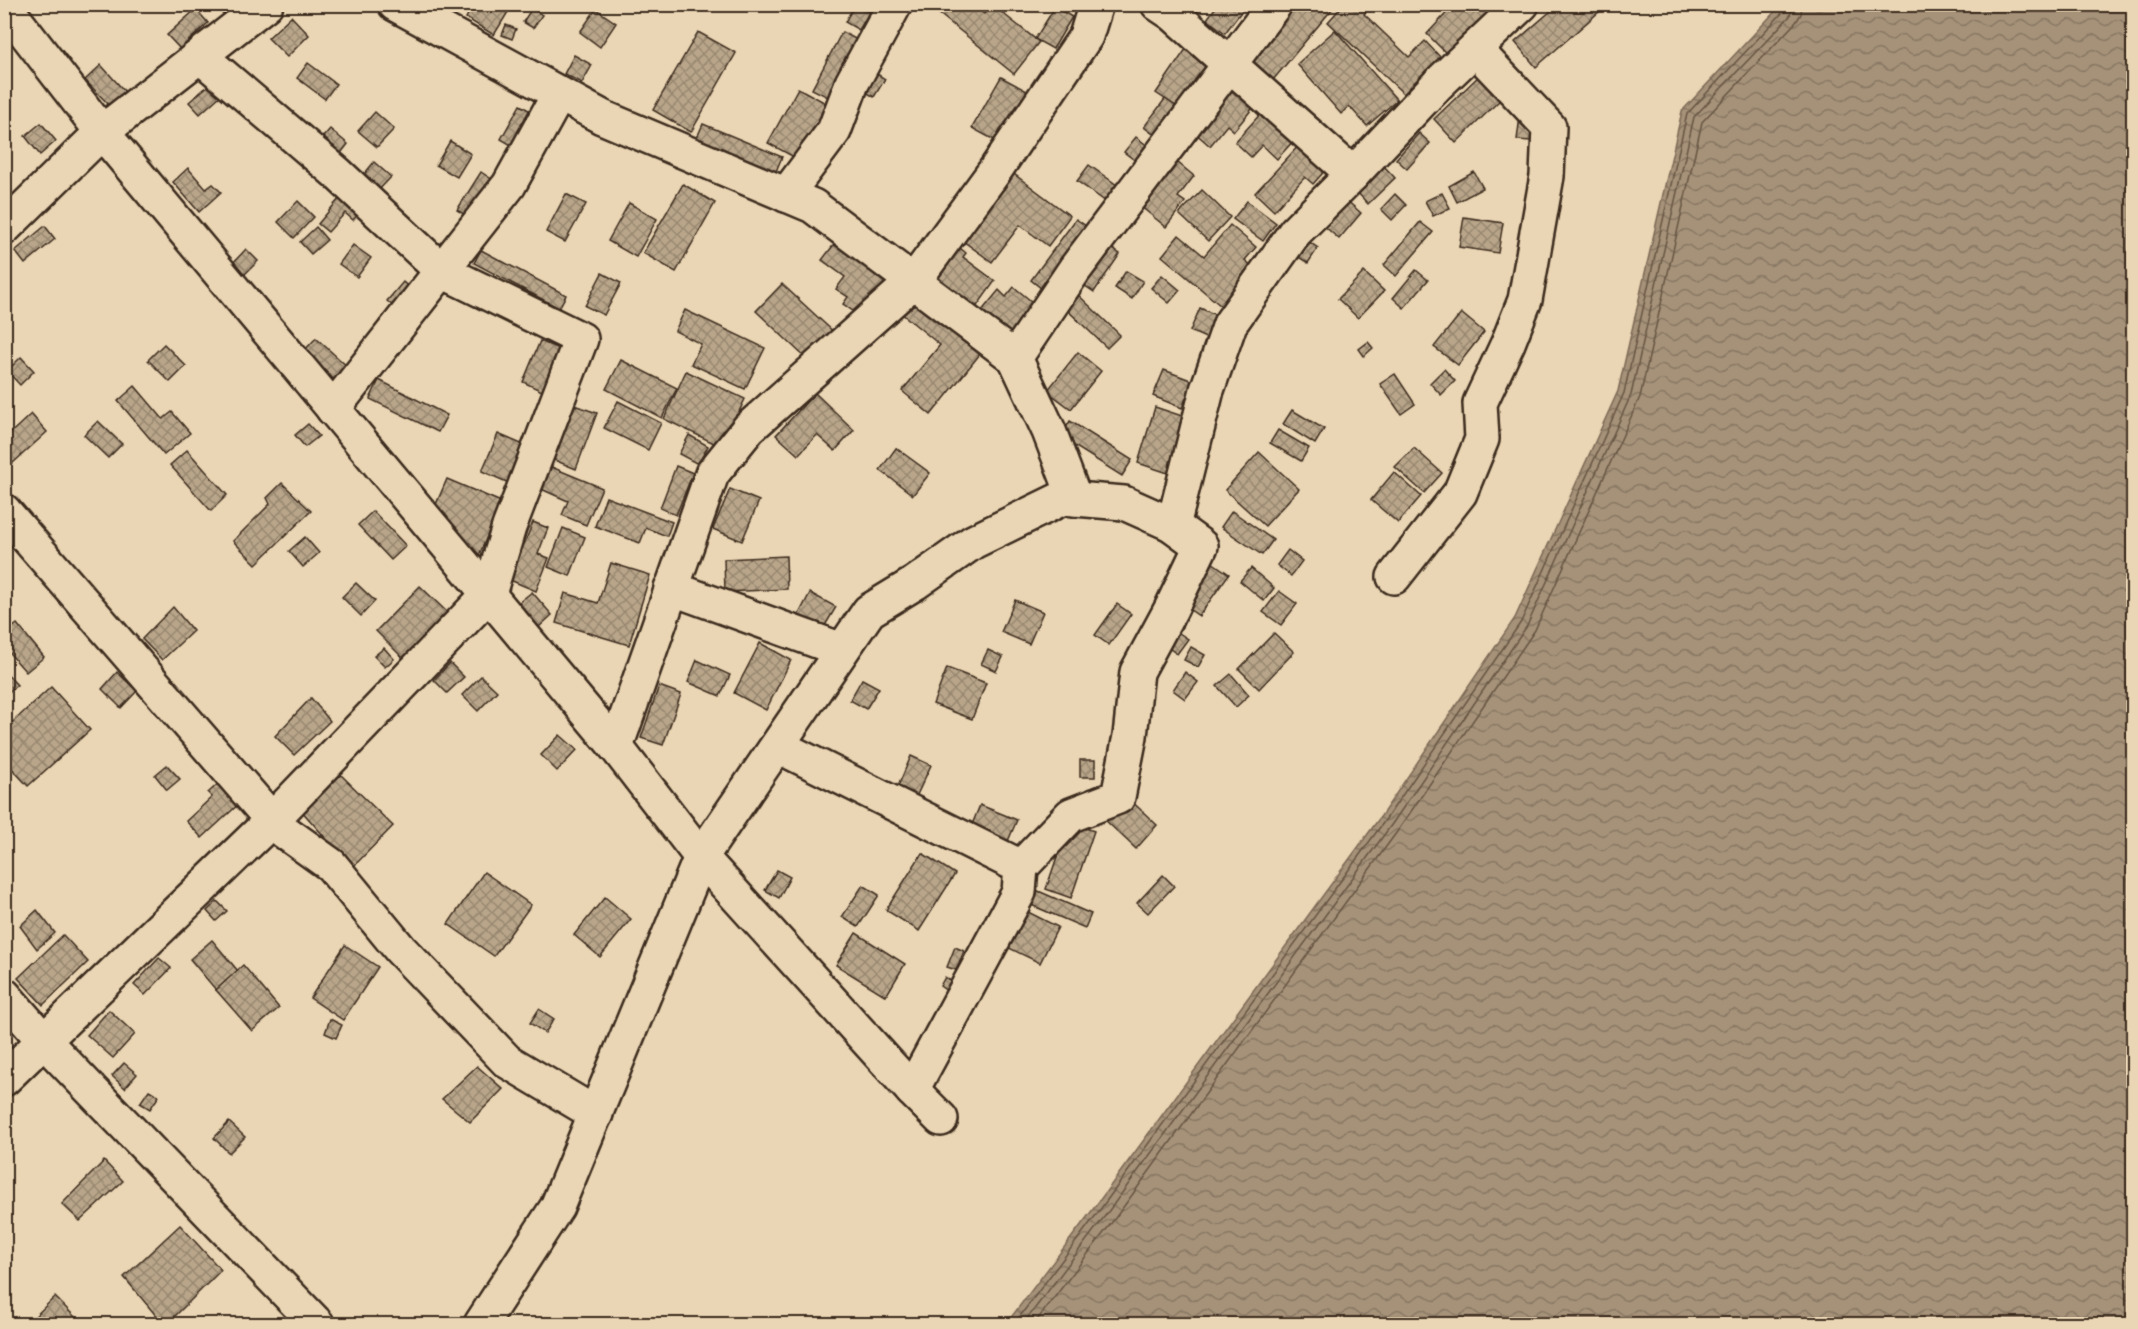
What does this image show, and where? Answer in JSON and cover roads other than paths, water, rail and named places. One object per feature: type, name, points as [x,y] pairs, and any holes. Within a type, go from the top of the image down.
[{"type":"street","points":[[4,228],[102,132],[266,4]]},
{"type":"street","points":[[395,4],[602,117],[813,206],[1015,358],[1049,431],[1075,499]]},
{"type":"street","points":[[786,195],[834,131],[852,83],[895,4]]},
{"type":"street","points":[[616,747],[712,474],[749,428],[914,280],[994,172],[1086,36],[1096,4]]},
{"type":"street","points":[[1158,4],[1173,14],[1353,174]]},
{"type":"street","points":[[1015,358],[1075,269],[1275,4]]},
{"type":"street","points":[[1171,524],[1176,513],[1207,390],[1230,324],[1295,232],[1438,84],[1522,4]]},
{"type":"street","points":[[4,5],[102,132],[616,747],[701,857],[940,1119]]},
{"type":"street","points":[[1394,578],[1460,493],[1482,439],[1480,403],[1508,344],[1525,300],[1546,176],[1549,127],[1475,49]]},
{"type":"street","points":[[4,1079],[272,820],[489,594],[508,527],[581,339],[442,271],[337,173],[200,56]]},
{"type":"street","points":[[333,409],[508,185],[559,94]]},
{"type":"street","points":[[481,1324],[557,1207],[701,857],[869,611],[915,583],[973,542],[1063,498],[1124,503],[1171,524],[1201,546],[1172,609],[1137,672],[1130,736],[1118,797],[1071,815],[1021,867],[1019,892],[912,1090]]},
{"type":"street","points":[[4,511],[278,827],[331,865],[400,948],[507,1061],[596,1114]]},
{"type":"street","points":[[671,588],[842,650]]},
{"type":"street","points":[[778,746],[1021,867]]},
{"type":"street","points":[[4,995],[44,1041],[317,1324]]},
{"type":"water","points":[[1782,4],[2133,5],[2133,1324],[1006,1324],[1097,1204],[1381,816],[1515,618],[1618,391],[1682,111]]}]
